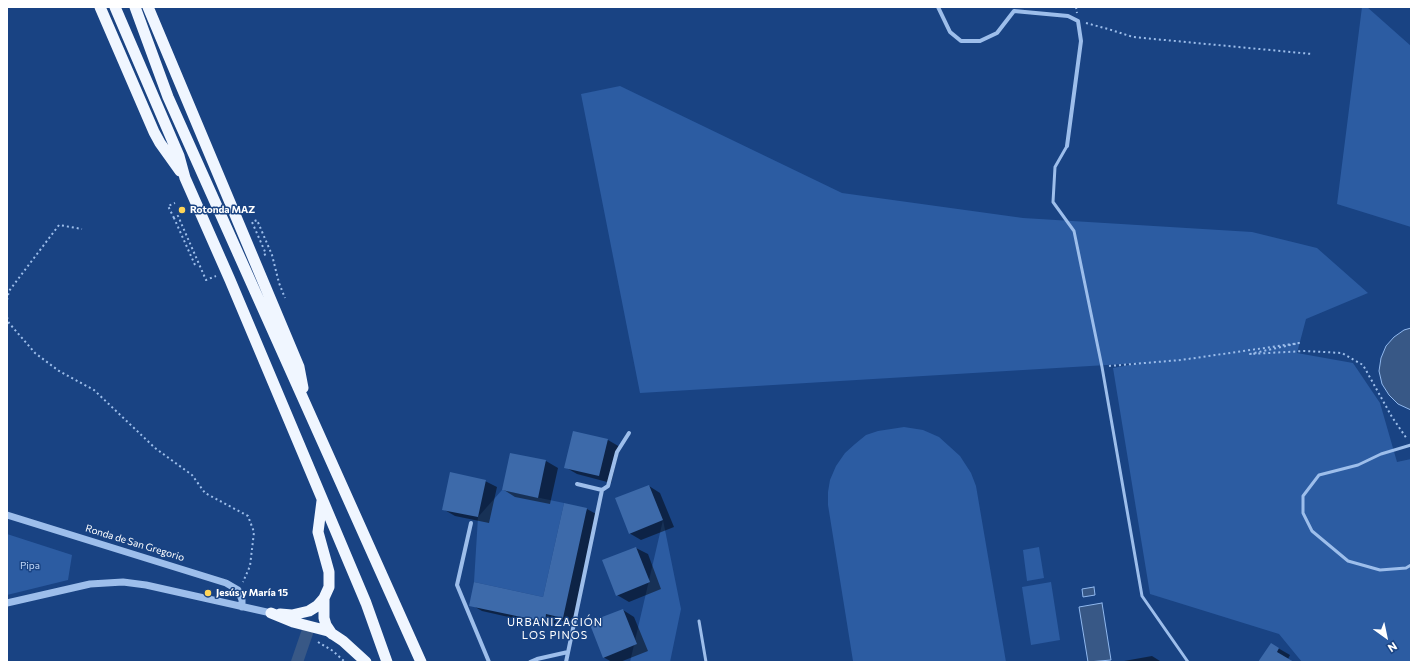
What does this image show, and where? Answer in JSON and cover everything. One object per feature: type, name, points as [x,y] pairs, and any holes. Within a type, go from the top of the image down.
[{"type":"highway","points":[[100,7],[154,132],[185,178]]},
{"type":"highway","points":[[115,7],[179,156],[185,178],[230,280],[366,603],[386,662]]},
{"type":"highway","points":[[135,7],[168,97],[421,662]]},
{"type":"highway","points":[[148,7],[299,367],[308,409]]},
{"type":"highway","points":[[271,613],[292,615],[302,613],[317,606],[324,598],[329,587],[330,572],[318,532],[322,499]]},
{"type":"highway","points":[[324,598],[324,618],[326,625],[332,634]]},
{"type":"highway","points":[[271,613],[293,622],[322,629],[332,634],[351,647],[366,662]]},
{"type":"street","points":[[938,7],[950,32],[961,41],[980,41],[997,33],[1014,11],[1068,16],[1078,22],[1081,40],[1067,146]]},
{"type":"street","points":[[566,662],[602,490],[608,486],[617,452],[629,433]]},
{"type":"street","points":[[577,484],[602,490]]},
{"type":"street","name":"Ronda de San Gregorio","points":[[7,515],[194,572],[226,583],[238,590]]},
{"type":"street","points":[[471,523],[457,585],[489,662]]},
{"type":"street","points":[[7,603],[102,582],[123,582],[146,585],[271,613]]},
{"type":"street","points":[[238,590],[242,600],[242,607]]},
{"type":"street","points":[[530,662],[568,652]]},
{"type":"lane","points":[[1067,146],[1055,166],[1053,202],[1074,231],[1102,367],[1142,596],[1188,662]]},
{"type":"lane","points":[[1411,445],[1381,454],[1358,465],[1319,475],[1302,496],[1303,513],[1312,531],[1348,561],[1380,570],[1406,568],[1411,565]]},
{"type":"lane","points":[[699,621],[706,662]]},
{"type":"path","points":[[1076,7],[1078,22],[1133,37],[1312,54]]},
{"type":"path","points":[[174,218],[168,206],[176,203]]},
{"type":"path","points":[[7,300],[9,291],[59,225],[82,229]]},
{"type":"path","points":[[7,317],[9,323],[36,353],[59,372],[94,390],[155,448],[192,475],[205,493],[248,516],[254,532],[250,566],[245,579],[238,590]]},
{"type":"path","points":[[1102,367],[1180,360],[1299,343],[1250,354],[1305,351],[1342,352],[1363,365],[1392,418],[1407,439]]},
{"type":"path","points":[[318,642],[345,662]]},
{"type":"green space","points":[[1362,7],[1367,7],[1411,46],[1411,227],[1337,204]]},
{"type":"green space","points":[[620,86],[842,193],[1023,218],[1252,232],[1317,248],[1368,293],[1306,319],[1297,353],[1353,363],[1380,403],[1397,462],[1411,459],[1411,662],[1302,662],[1279,634],[1150,594],[1113,368],[1140,363],[640,393],[581,94]]},
{"type":"green space","points":[[904,427],[923,430],[939,437],[960,456],[971,473],[976,486],[1006,662],[853,661],[828,505],[830,480],[836,466],[845,453],[866,435],[878,431]]},
{"type":"green space","points":[[502,490],[564,503],[543,597],[474,582],[478,517]]},
{"type":"green space","points":[[663,520],[681,609],[670,662],[630,662]]},
{"type":"green space","name":"Pipa","points":[[7,534],[72,555],[68,580],[7,595]]},
{"type":"green space","points":[[1039,547],[1044,578],[1027,581],[1023,550]]},
{"type":"green space","points":[[1051,582],[1060,640],[1031,645],[1022,587]]},
{"type":"shaded area","points":[[1411,328],[1411,410],[1398,404],[1389,395],[1382,384],[1379,371],[1381,358],[1386,346],[1394,337],[1404,330]]},
{"type":"shaded area","points":[[1094,587],[1095,595],[1083,597],[1082,589]]},
{"type":"shaded area","points":[[1102,603],[1111,660],[1088,662],[1079,607]]},
{"type":"building","points":[[573,431],[608,439],[599,476],[564,468]]},
{"type":"building","points":[[510,453],[546,460],[538,498],[502,490]]},
{"type":"building","points":[[450,472],[486,480],[478,517],[442,510]]},
{"type":"building","points":[[649,485],[663,520],[629,534],[615,498]]},
{"type":"building","points":[[564,503],[587,508],[563,618],[546,614],[545,622],[469,606],[474,582],[543,597]]},
{"type":"building","points":[[636,547],[650,582],[616,596],[602,560]]},
{"type":"building","points":[[623,609],[637,644],[603,658],[589,622]]},
{"type":"building","points":[[1271,643],[1279,648],[1277,652],[1294,662],[1258,662]]},
{"type":"waterway","points":[[297,662],[307,633]]},
{"type":"place","name":"Rotonda MAZ","points":[[182,210]]},
{"type":"place","name":"Jesús y María 15","points":[[208,593]]},
{"type":"district","name":"URBANIZACIÓN LOS PINOS","points":[[555,628]]}]
